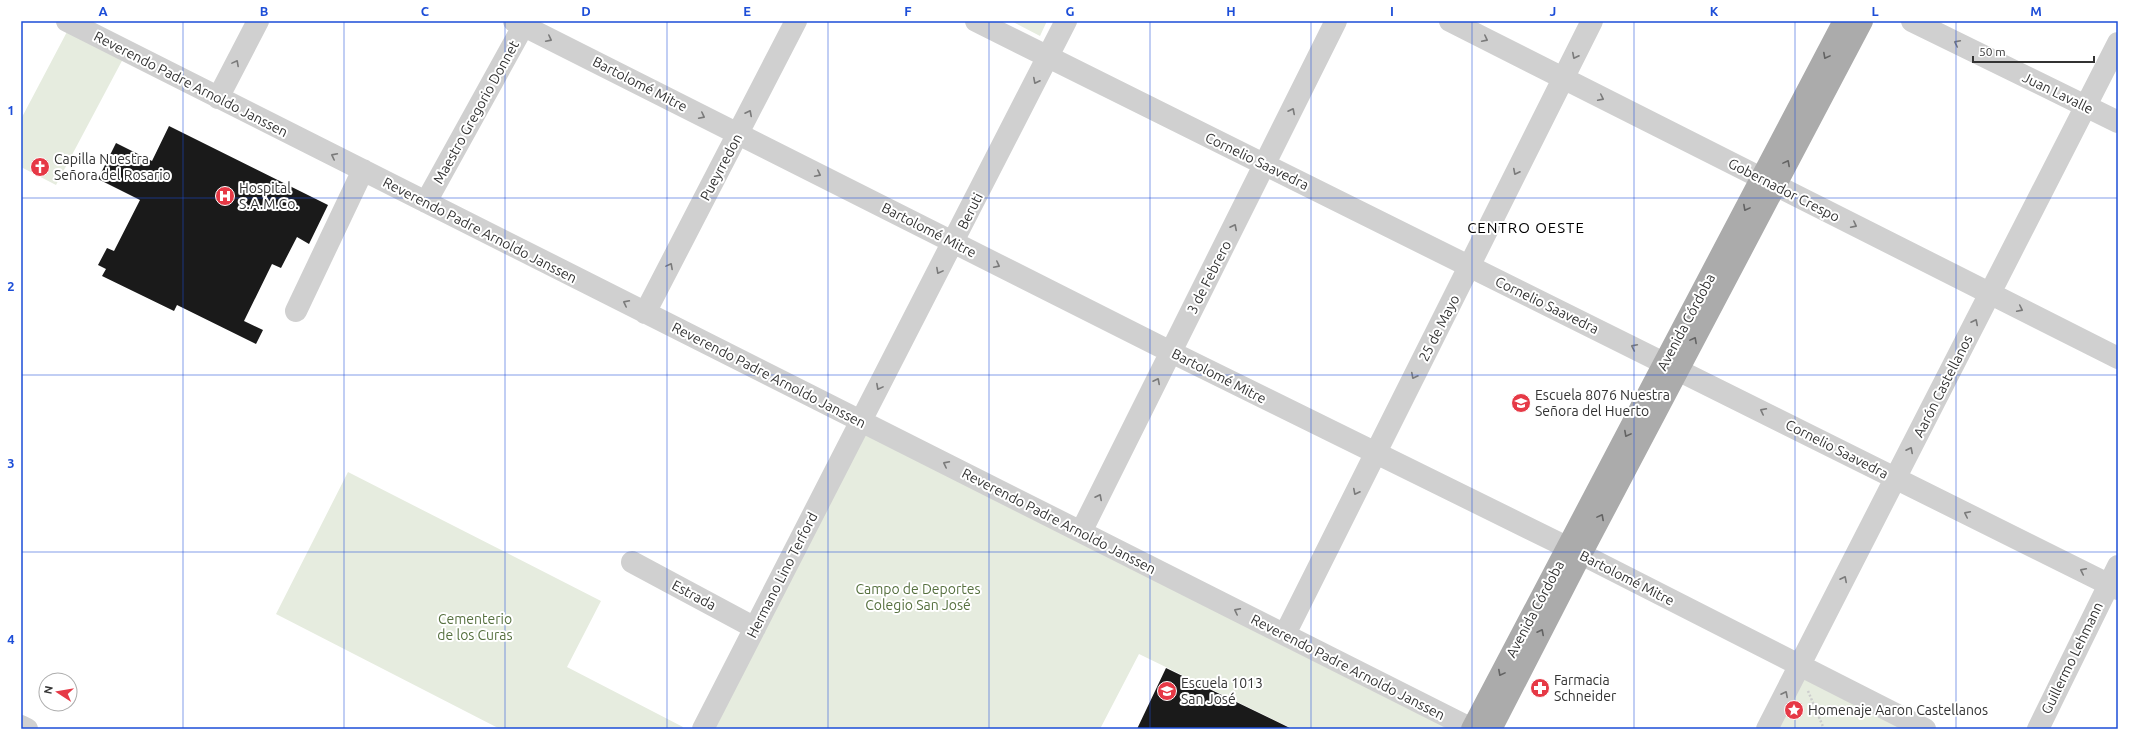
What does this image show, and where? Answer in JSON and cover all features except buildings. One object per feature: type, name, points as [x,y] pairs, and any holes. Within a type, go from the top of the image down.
[{"type":"main road","name":"Avenida Córdoba","points":[[1769,182],[1844,21]]},
{"type":"main road","name":"Avenida Córdoba","points":[[1472,729],[1574,551],[1769,182],[1862,21]]},
{"type":"main road","name":"Avenida Córdoba","points":[[1491,729],[1574,551]]},
{"type":"street","name":"Reverendo Padre Arnoldo Janssen","points":[[67,21],[1472,729]]},
{"type":"street","points":[[218,98],[258,21]]},
{"type":"street","name":"Pueyrredon","points":[[645,313],[739,134],[796,21]]},
{"type":"street","name":"Cornelio Saavedra","points":[[976,21],[1895,478],[2115,580]]},
{"type":"street","name":"Beruti","points":[[861,421],[1066,21]]},
{"type":"street","name":"3 de Febrero","points":[[1081,532],[1336,21]]},
{"type":"street","name":"Gobernador Crespo","points":[[1450,21],[2118,358]]},
{"type":"street","name":"25 de Mayo","points":[[1285,634],[1592,21]]},
{"type":"street","name":"Juan Lavalle","points":[[1912,21],[2118,122]]},
{"type":"street","name":"Bartolomé Mitre","points":[[521,23],[953,243],[1375,454],[1574,551],[1925,729]]},
{"type":"street","name":"Maestro Gregorio Donnet","points":[[426,202],[521,23]]},
{"type":"street","name":"Aarón Castellanos","points":[[1767,729],[2118,43]]},
{"type":"street","points":[[296,311],[363,170]]},
{"type":"street","name":"Hermano Lino Terford","points":[[703,729],[861,421]]},
{"type":"street","name":"Estrada","points":[[632,562],[755,628]]},
{"type":"street","name":"Guillermo Lehmann","points":[[2038,729],[2115,580]]},
{"type":"street","points":[[21,726],[27,729]]},
{"type":"path","points":[[1807,689],[1824,729]]},
{"type":"green space","points":[[1011,21],[1047,21],[1040,36]]},
{"type":"green space","points":[[69,28],[124,57],[56,185],[21,167],[21,119]]},
{"type":"green space","name":"Campo de Deportes Colegio San José","points":[[861,421],[1459,729],[1293,729],[1139,654],[1100,729],[703,729]]},
{"type":"green space","name":"Cementerio de los Curas","points":[[348,472],[601,601],[567,667],[683,727],[682,729],[500,729],[276,614]]},
{"type":"green space","points":[[1800,669],[1920,729],[1770,729]]},
{"type":"place","name":"Capilla Nuestra Señora del Rosario","points":[[40,167]]},
{"type":"place","name":"Hospital S.A.M.Co.","points":[[225,196]]},
{"type":"place","name":"Escuela 8076 Nuestra Señora del Huerto","points":[[1521,403]]},
{"type":"place","name":"Farmacia Schneider","points":[[1540,688]]},
{"type":"place","name":"Escuela 1013 San José","points":[[1167,691]]},
{"type":"place","name":"Homenaje Aaron Castellanos","points":[[1794,710]]},
{"type":"district","name":"CENTRO OESTE","points":[[1526,228]]}]
